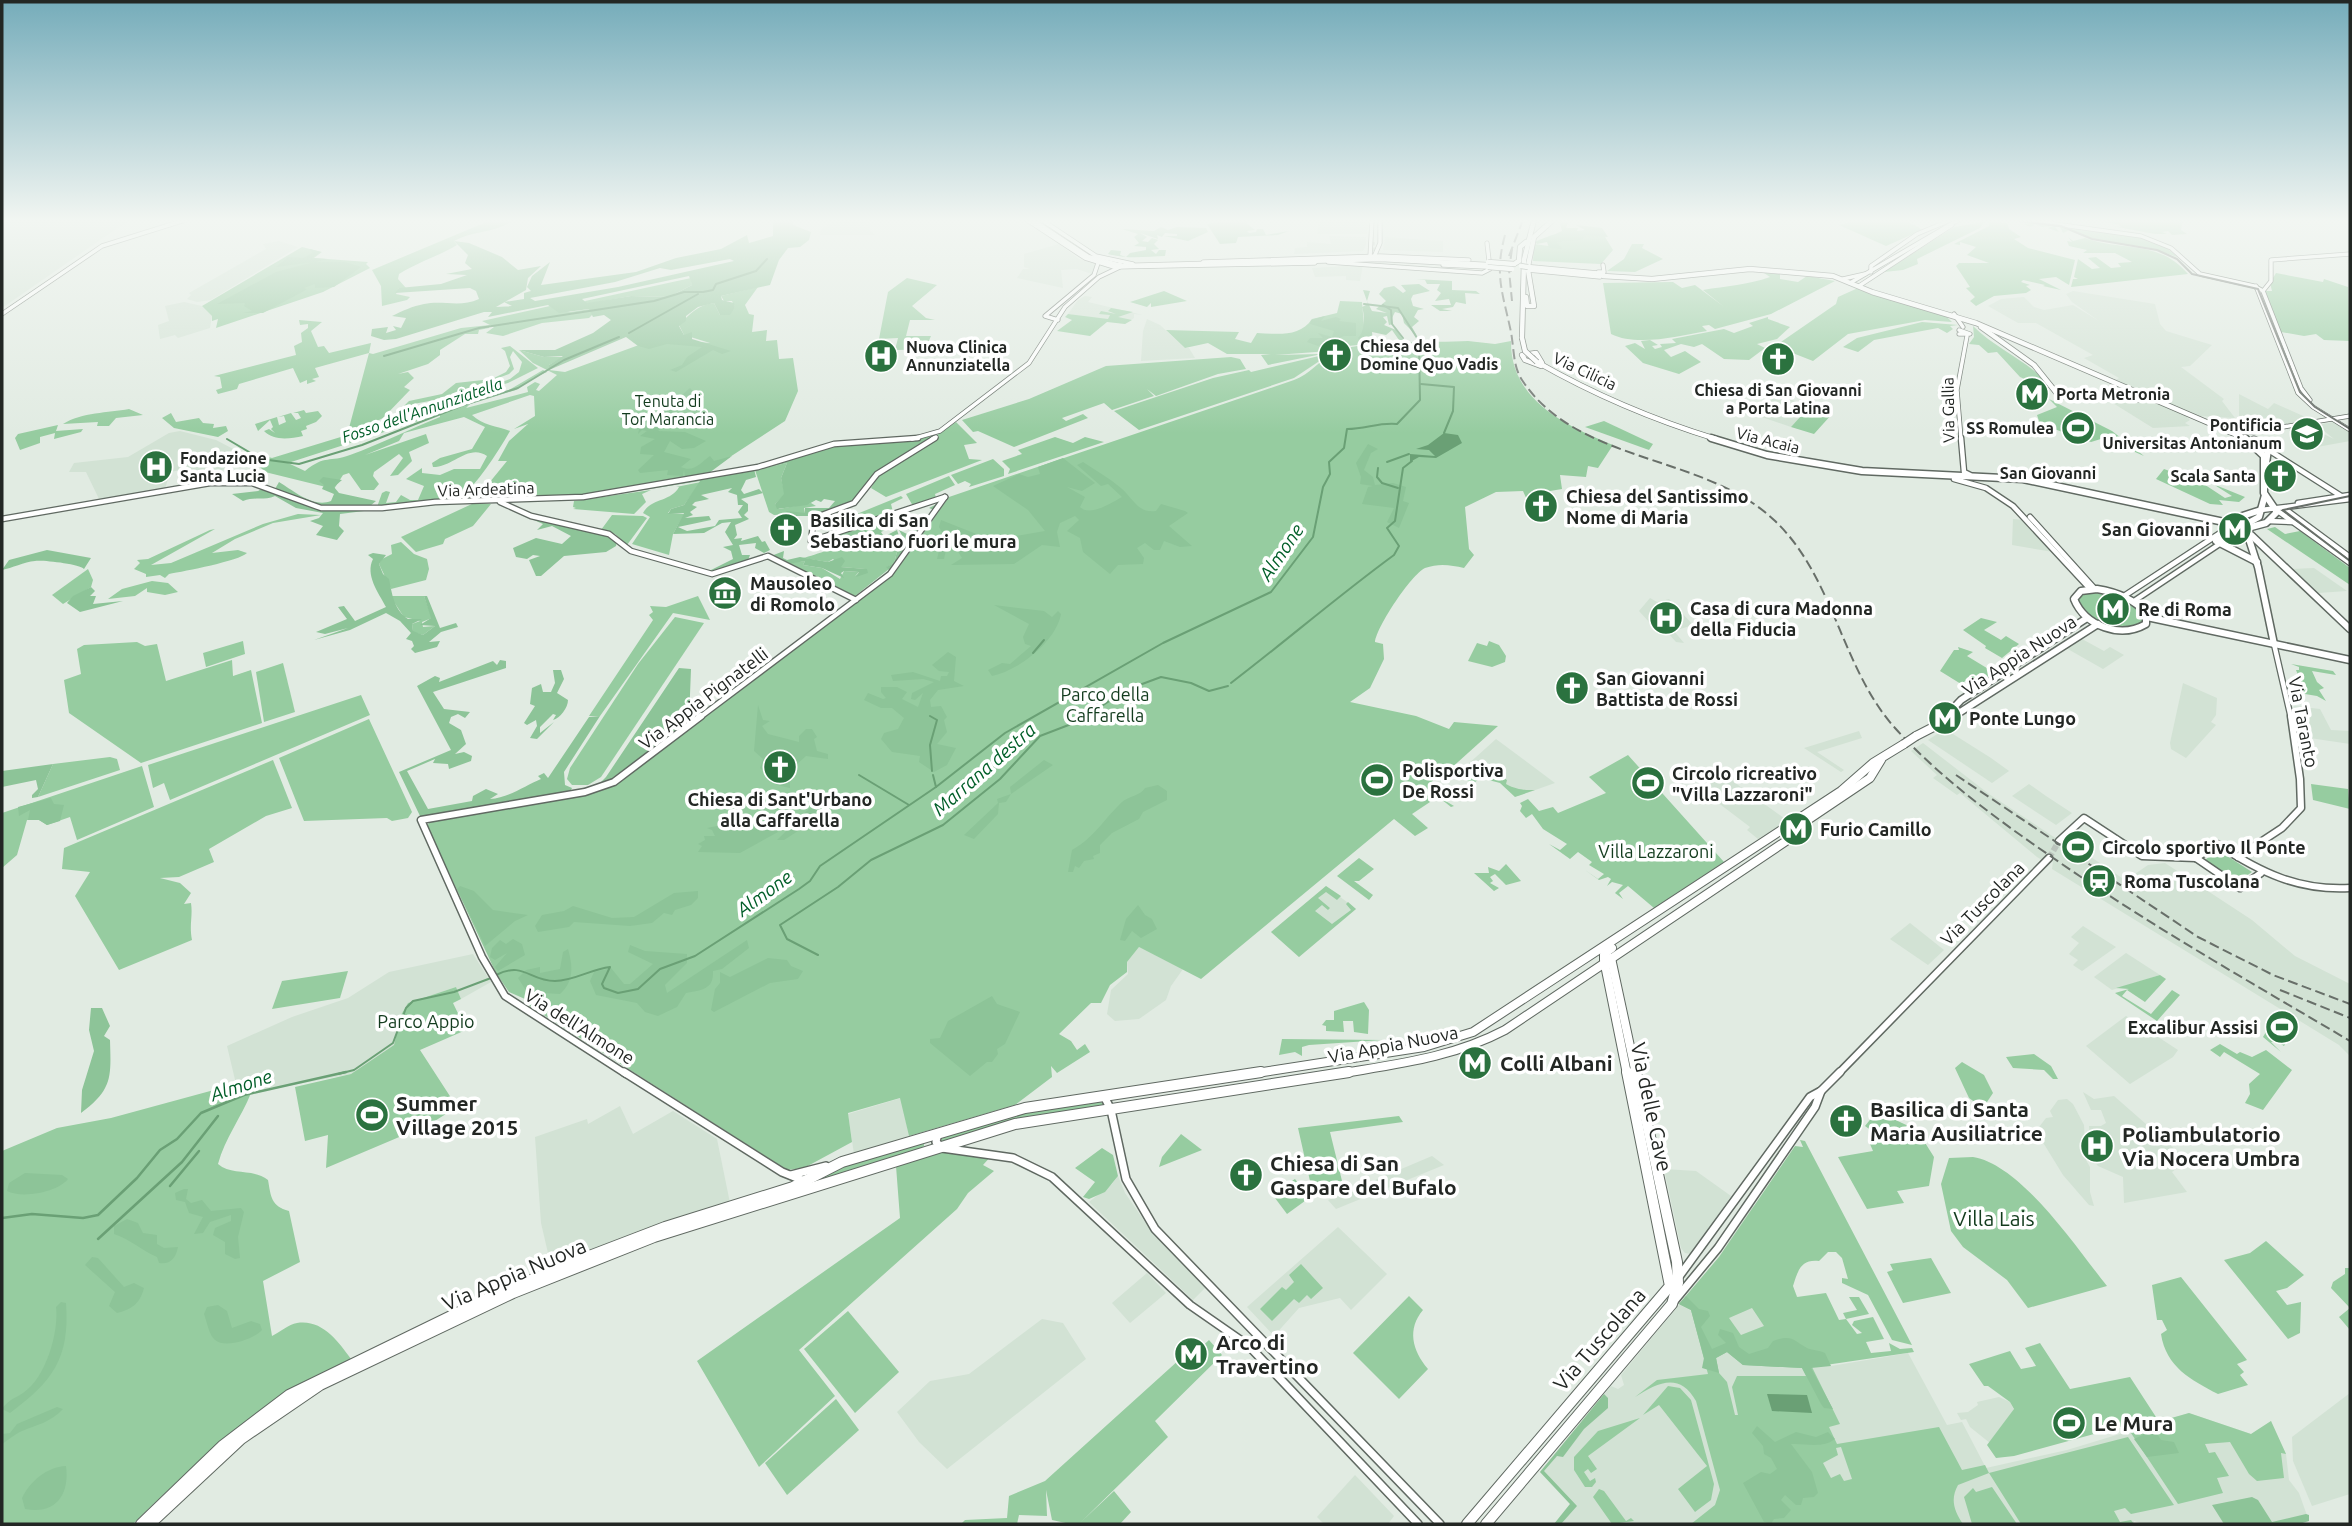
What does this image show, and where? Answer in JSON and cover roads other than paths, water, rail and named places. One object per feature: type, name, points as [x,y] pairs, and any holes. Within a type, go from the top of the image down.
[{"type":"main road","points":[[2,313],[34,291]]},
{"type":"main road","points":[[1058,320],[1045,316],[1075,291]]},
{"type":"main road","points":[[965,413],[1030,363],[1063,311],[1084,291]]},
{"type":"main road","points":[[1522,291],[1524,338]]},
{"type":"main road","points":[[1525,293],[1527,306],[1534,306],[1529,291]]},
{"type":"main road","points":[[1877,291],[1954,314],[1961,326],[1999,332],[2202,419],[2246,435],[2350,416]]},
{"type":"main road","points":[[2260,291],[2298,393],[2350,428]]},
{"type":"main road","points":[[1524,338],[1525,293]]},
{"type":"main road","points":[[1961,326],[1988,334],[2034,365],[2059,396],[2155,399]]},
{"type":"main road","points":[[1961,326],[1971,328]]},
{"type":"main road","name":"Via Gallia","points":[[1960,475],[1957,390],[1971,328]]},
{"type":"main road","points":[[1988,334],[1991,331],[1999,332]]},
{"type":"main road","name":"Via Cilicia","points":[[1524,338],[1525,351],[1540,364],[1687,430]]},
{"type":"main road","name":"Via Ardeatina","points":[[2,519],[156,492],[237,482],[270,486],[303,504],[318,508],[577,498],[682,482],[767,465],[832,444],[911,440],[931,436],[965,413]]},
{"type":"main road","points":[[2202,419],[2246,435],[2340,496]]},
{"type":"main road","name":"Via Appia Pignatelli","points":[[421,820],[585,792],[614,782],[895,570],[945,497],[811,541],[813,519],[856,502],[877,474],[918,449],[943,428]]},
{"type":"main road","name":"Via Acaia","points":[[1687,430],[1767,455],[1855,469],[2029,480],[2234,527]]},
{"type":"main road","points":[[2124,596],[2234,527],[2259,517],[2265,495],[2265,463],[2262,453],[2246,435]]},
{"type":"main road","points":[[2265,463],[2269,455],[2267,448]]},
{"type":"main road","points":[[1960,475],[1988,488],[2033,520],[2092,589]]},
{"type":"main road","points":[[1973,483],[1982,479],[1988,488]]},
{"type":"main road","points":[[2265,495],[2276,509],[2350,563]]},
{"type":"main road","points":[[2276,509],[2340,496],[2350,497]]},
{"type":"main road","points":[[2219,544],[2217,540],[2234,527],[2241,516],[2261,510],[2285,509],[2350,497]]},
{"type":"main road","points":[[500,502],[531,516],[610,534],[631,551],[712,574],[768,556],[856,600]]},
{"type":"main road","points":[[2013,506],[2092,589]]},
{"type":"main road","points":[[2234,527],[2266,526],[2265,522],[2276,513],[2276,509]]},
{"type":"main road","points":[[2285,509],[2350,557]]},
{"type":"main road","points":[[2241,516],[2261,510]]},
{"type":"main road","points":[[2265,522],[2295,523]]},
{"type":"main road","points":[[2234,527],[2284,566],[2350,628]]},
{"type":"main road","name":"Via Taranto","points":[[2234,527],[2257,562],[2298,761],[2303,804],[2291,820],[2238,857]]},
{"type":"main road","points":[[2219,544],[2257,562]]},
{"type":"main road","points":[[2134,601],[2219,544]]},
{"type":"main road","points":[[2147,617],[2145,625],[2134,630],[2098,624],[2087,618],[2076,606],[2074,599],[2079,592],[2092,589],[2124,596],[2134,601],[2147,617],[2350,660]]},
{"type":"main road","name":"Via Appia Nuova","points":[[1954,712],[1961,700],[2087,618]]},
{"type":"main road","name":"Via Appia Nuova","points":[[1954,712],[2098,624]]},
{"type":"main road","points":[[1854,787],[1873,775],[1881,760],[1954,712]]},
{"type":"main road","name":"Via Appia Nuova","points":[[141,1524],[235,1436],[271,1408],[313,1381],[552,1271],[665,1227],[1015,1124],[1431,1059],[1459,1051],[1505,1030],[1608,957],[1804,829],[1805,821],[1854,787]]},
{"type":"main road","name":"Via Appia Nuova","points":[[787,1175],[842,1162],[1014,1111],[1424,1047],[1453,1040],[1503,1015],[1854,787]]},
{"type":"main road","points":[[2059,841],[2084,818],[2146,857],[2196,858],[2240,888],[2262,873]]},
{"type":"main road","name":"Via dell'Almone","points":[[421,820],[491,976],[512,1001],[787,1175],[813,1182]]},
{"type":"main road","points":[[2077,824],[2098,827]]},
{"type":"main road","points":[[2196,858],[2217,844],[2262,873],[2302,887],[2350,888]]},
{"type":"main road","name":"Via Tuscolana","points":[[1467,1524],[1674,1282],[1812,1095],[1821,1091],[2049,858]]},
{"type":"main road","points":[[1608,957],[1630,931]]},
{"type":"main road","name":"Via delle Cave","points":[[1608,957],[1651,1162],[1666,1258],[1674,1282]]},
{"type":"main road","name":"Via Tuscolana","points":[[1486,1524],[1718,1248],[1816,1106],[1821,1091]]},
{"type":"main road","points":[[1104,1096],[1111,1108],[1118,1153],[1127,1182],[1148,1218],[1172,1247],[1440,1524]]},
{"type":"main road","points":[[938,1133],[936,1140],[940,1147],[1009,1155],[1052,1177],[1190,1305],[1249,1346],[1418,1524]]},
{"type":"main road","points":[[922,1138],[928,1144],[923,1152]]},
{"type":"main road","name":"Via Appia Nuova","points":[[150,1524],[241,1439],[285,1406],[334,1377],[494,1302],[572,1269],[654,1237],[813,1182],[842,1162]]},
{"type":"main road","name":"Via delle Cave","points":[[1651,1162],[1674,1248],[1674,1282]]},
{"type":"main road","points":[[1672,1304],[1674,1282]]},
{"type":"waterway","name":"Fosso dell'Annunziatella","points":[[703,292],[707,291]]},
{"type":"waterway","points":[[384,356],[479,328],[654,301],[684,292],[702,292]]},
{"type":"waterway","name":"Fosso dell'Annunziatella","points":[[629,333],[698,294]]},
{"type":"waterway","name":"Almone","points":[[1364,304],[1385,307]]},
{"type":"waterway","name":"Almone","points":[[1385,307],[1398,308],[1419,341]]},
{"type":"waterway","points":[[1385,307],[1391,310],[1392,324],[1403,338]]},
{"type":"waterway","name":"Fosso dell'Annunziatella","points":[[227,439],[261,459],[299,464],[362,445],[461,406],[518,388],[564,360],[619,337]]},
{"type":"waterway","name":"Almone","points":[[936,787],[1005,733],[1163,643],[1271,592],[1313,537],[1323,487],[1330,474],[1329,462],[1344,448],[1347,429],[1397,424],[1420,400],[1419,344]]},
{"type":"waterway","name":"Marrana destra","points":[[1421,384],[1454,387],[1453,411],[1444,433]]},
{"type":"waterway","points":[[1387,462],[1409,454]]},
{"type":"waterway","name":"Marrana destra","points":[[1231,683],[1394,555],[1399,546],[1387,528],[1395,521],[1403,468],[1412,461]]},
{"type":"waterway","points":[[1378,468],[1377,477],[1382,483],[1398,488]]},
{"type":"waterway","points":[[1033,653],[1044,640]]},
{"type":"waterway","name":"Marrana destra","points":[[818,955],[787,939],[780,925],[838,887],[871,860],[943,825],[1000,779],[1040,736],[1079,721],[1126,690],[1161,677],[1191,683],[1209,691],[1228,686]]},
{"type":"waterway","points":[[930,716],[937,720],[930,745],[932,771]]},
{"type":"waterway","points":[[859,775],[909,805]]},
{"type":"waterway","points":[[933,775],[936,787]]},
{"type":"waterway","name":"Almone","points":[[496,975],[513,970],[555,981],[610,967],[602,984],[604,988],[618,993],[638,989],[660,969],[695,956],[799,889],[810,881],[820,866],[936,787]]},
{"type":"waterway","name":"Almone","points":[[346,1072],[354,1070],[393,1043],[406,1008],[413,1001],[454,992],[491,978]]},
{"type":"waterway","name":"Almone","points":[[2,1218],[32,1214],[83,1218],[98,1215],[137,1178],[160,1150],[177,1139],[201,1113],[244,1095],[346,1072]]},
{"type":"waterway","name":"Almone","points":[[338,1074],[346,1072]]},
{"type":"waterway","points":[[98,1239],[182,1162],[218,1116]]},
{"type":"waterway","points":[[170,1186],[199,1151]]},
{"type":"tunnel","points":[[2049,858],[2059,841]]},
{"type":"tram line","points":[[2259,291],[2300,392],[2315,407],[2350,429]]},
{"type":"tram line","points":[[2350,496],[2283,510],[2350,561]]},
{"type":"railway","points":[[1502,291],[1519,375],[1546,408],[1575,428],[1608,444],[1713,482],[1745,498],[1774,520],[1811,568],[1862,678],[1877,704],[1895,728],[1933,766],[1994,816],[2094,886],[2350,1041]]},
{"type":"railway","points":[[1511,291],[1512,301]]},
{"type":"railway","points":[[1956,775],[2198,937],[2273,975],[2350,1004]]},
{"type":"railway","points":[[2280,990],[2350,1018]]},
{"type":"place","name":"Chiesa del Domine Quo Vadis","points":[[1335,355]]},
{"type":"place","name":"Nuova Clinica Annunziatella","points":[[881,356]]},
{"type":"place","name":"Chiesa di San Giovanni a Porta Latina","points":[[1778,359]]},
{"type":"place","name":"Porta Metronia","points":[[2032,394]]},
{"type":"place","name":"SS Romulea","points":[[2078,428]]},
{"type":"place","name":"Pontificia Universitas Antonianum","points":[[2307,434]]},
{"type":"place","name":"Fondazione Santa Lucia","points":[[156,467]]},
{"type":"place","name":"Scala Santa","points":[[2280,476]]},
{"type":"place","name":"Chiesa del Santissimo Nome di Maria","points":[[1541,506]]},
{"type":"place","name":"San Giovanni","points":[[2235,529]]},
{"type":"place","name":"Basilica di San Sebastiano fuori le mura","points":[[786,530]]},
{"type":"place","name":"Mausoleo di Romolo","points":[[725,593]]},
{"type":"place","name":"Re di Roma","points":[[2113,609]]},
{"type":"place","name":"Casa di cura Madonna della Fiducia","points":[[1666,618]]},
{"type":"place","name":"San Giovanni Battista de Rossi","points":[[1572,688]]},
{"type":"place","name":"Ponte Lungo","points":[[1945,718]]},
{"type":"place","name":"Chiesa di Sant'Urbano alla Caffarella","points":[[780,767]]},
{"type":"place","name":"Polisportiva De Rossi","points":[[1377,780]]},
{"type":"place","name":"Circolo ricreativo \"Villa Lazzaroni\"","points":[[1648,783]]},
{"type":"place","name":"Furio Camillo","points":[[1796,829]]},
{"type":"place","name":"Circolo sportivo Il Ponte","points":[[2078,847]]},
{"type":"place","name":"Roma Tuscolana","points":[[2099,881]]},
{"type":"place","name":"Excalibur Assisi","points":[[2282,1027]]},
{"type":"place","name":"Colli Albani","points":[[1475,1063]]},
{"type":"place","name":"Summer Village 2015","points":[[372,1115]]},
{"type":"place","name":"Basilica di Santa Maria Ausiliatrice","points":[[1846,1121]]},
{"type":"place","name":"Poliambulatorio Via Nocera Umbra","points":[[2097,1146]]},
{"type":"place","name":"Chiesa di San Gaspare del Bufalo","points":[[1246,1175]]},
{"type":"place","name":"Arco di Travertino","points":[[1191,1354]]},
{"type":"place","name":"Le Mura","points":[[2069,1423]]},
{"type":"district","name":"San Giovanni","points":[[2048,473]]},
{"type":"park label","name":"Tenuta di Tor Marancia","points":[[668,410]]},
{"type":"park label","name":"Parco della Caffarella","points":[[1105,704]]},
{"type":"park label","name":"Villa Lazzaroni","points":[[1656,851]]},
{"type":"park label","name":"Parco Appio","points":[[426,1021]]},
{"type":"park label","name":"Villa Lais","points":[[1994,1218]]}]
